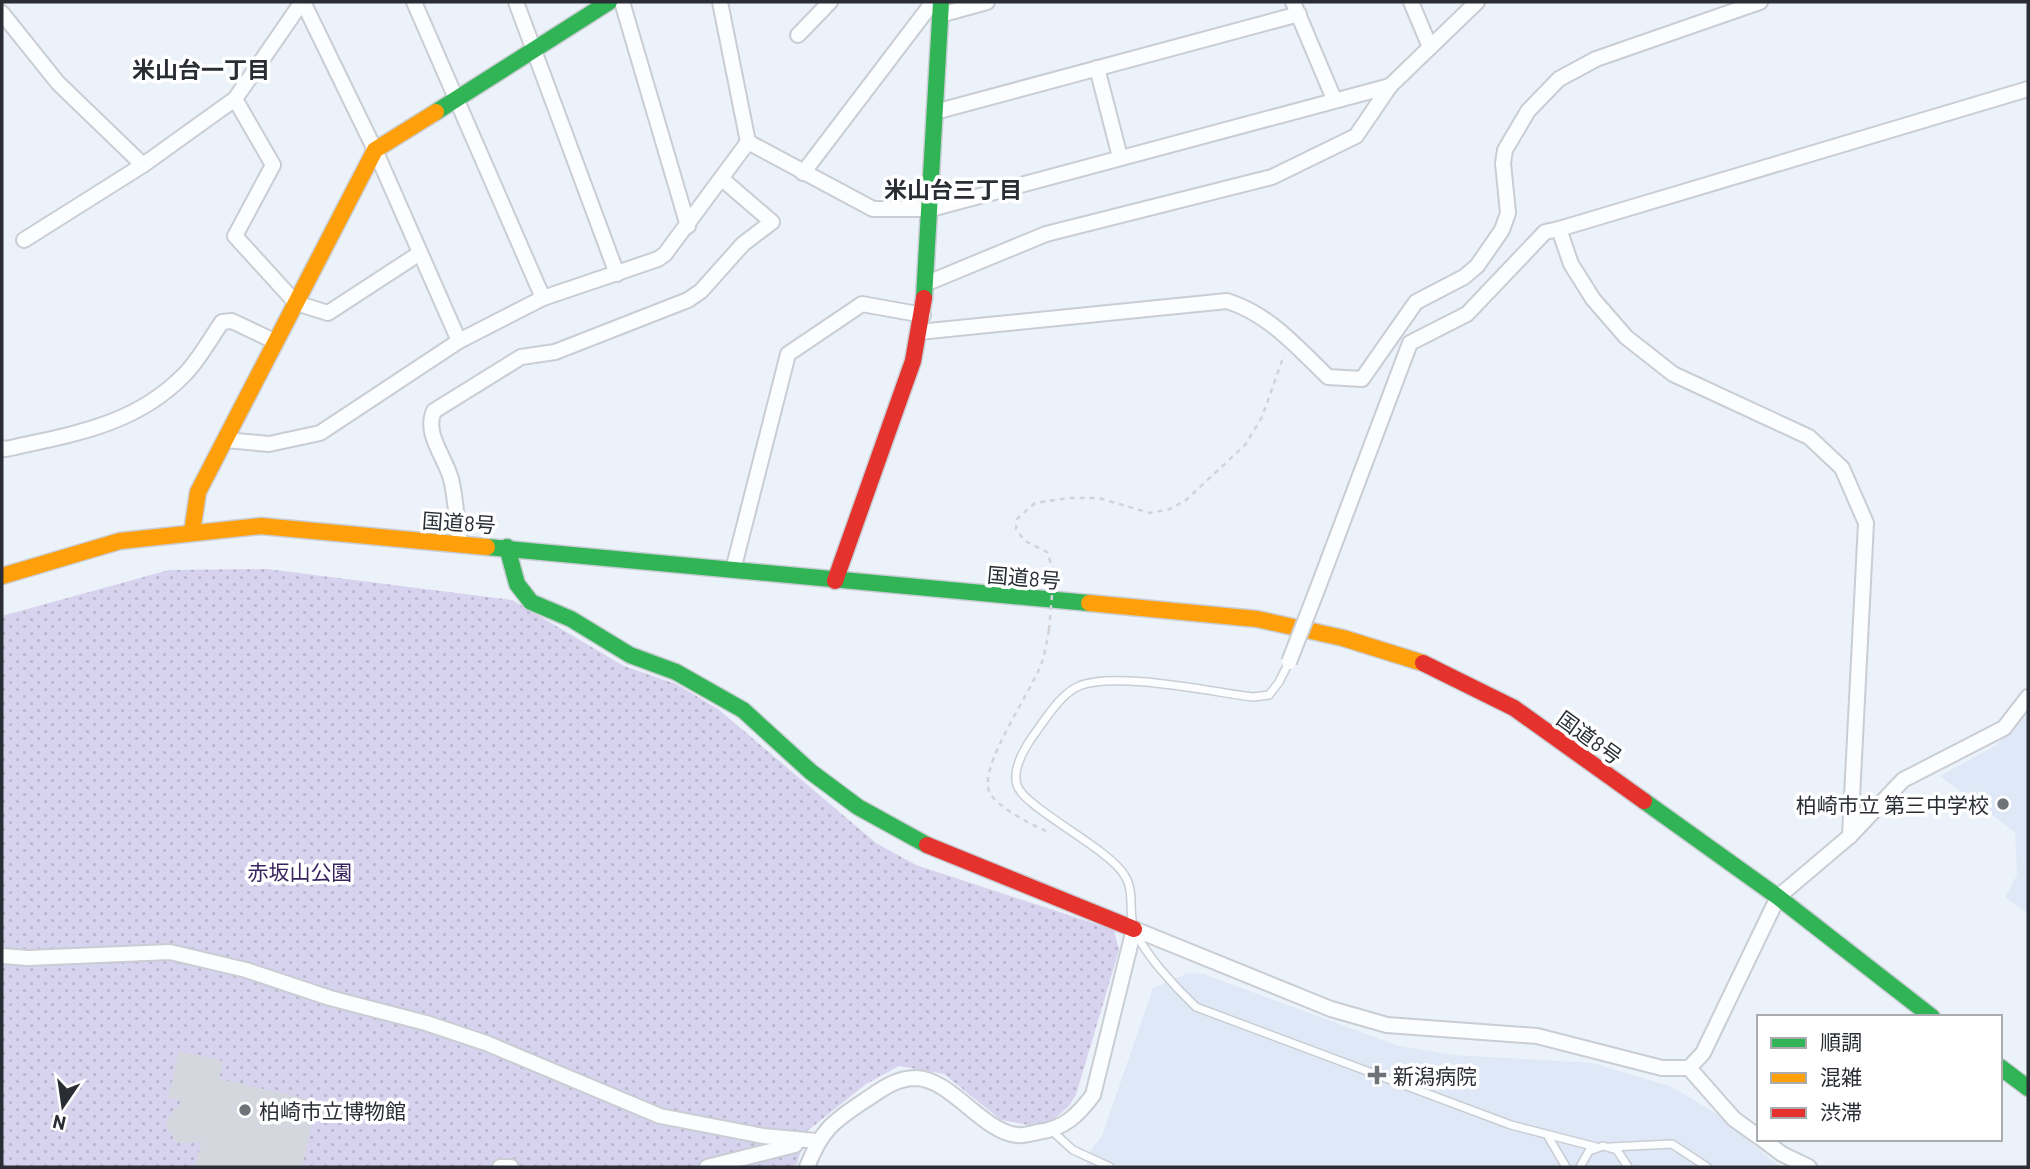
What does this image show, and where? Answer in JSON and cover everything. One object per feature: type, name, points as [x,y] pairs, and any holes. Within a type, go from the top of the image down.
[{"type":"main road","points":[[192,532],[198,492],[375,150],[454,97],[609,2]]},
{"type":"main road","points":[[835,581],[913,362],[923,315],[935,112],[938,6]]},
{"type":"main road","name":"国道8号","points":[[2,576],[120,541],[261,526],[1258,619],[1343,638],[1423,663],[1514,708],[1777,897],[1930,1015]]},
{"type":"main road","points":[[507,547],[517,584],[531,602],[571,619],[630,655],[688,678],[743,710],[811,772],[858,807],[903,834],[954,858],[1134,929]]},
{"type":"main road","points":[[2002,1069],[2028,1088]]},
{"type":"street","points":[[23,240],[142,165],[235,99],[302,2],[375,150],[458,341]]},
{"type":"street","points":[[414,2],[543,298]]},
{"type":"street","points":[[516,2],[617,274]]},
{"type":"street","points":[[622,2],[688,226]]},
{"type":"street","points":[[225,440],[269,444],[320,433],[458,341],[543,298],[659,259],[688,226],[748,142],[720,2]]},
{"type":"street","points":[[798,35],[830,2]]},
{"type":"street","points":[[803,173],[938,6],[987,2]]},
{"type":"street","points":[[1411,2],[1430,47]]},
{"type":"street","points":[[925,284],[1046,234],[1272,177],[1347,143],[1356,136],[1390,86],[1477,2]]},
{"type":"street","points":[[919,332],[1227,301],[1250,308],[1290,340],[1328,377],[1362,379],[1416,302],[1464,278],[1477,266],[1502,230],[1508,213],[1503,163],[1505,150],[1528,111],[1559,79],[1596,60],[1760,2]]},
{"type":"street","points":[[935,112],[1097,68],[1296,8],[1334,99]]},
{"type":"street","points":[[2,13],[58,83],[142,165]]},
{"type":"street","points":[[1097,68],[1121,157]]},
{"type":"street","points":[[748,142],[873,209],[930,209],[1390,86]]},
{"type":"street","points":[[1289,662],[1410,342],[1467,314],[1545,232],[2028,89]]},
{"type":"street","points":[[235,99],[273,164],[234,236],[296,303],[328,313],[420,253]]},
{"type":"street","points":[[460,544],[452,480],[432,431],[430,420],[435,411],[521,356],[555,352],[688,300],[701,291],[743,244],[772,222],[722,179]]},
{"type":"street","points":[[1559,229],[1571,264],[1593,299],[1626,337],[1672,374],[1809,437],[1842,468],[1866,523],[1850,836]]},
{"type":"street","points":[[733,570],[788,354],[862,304],[923,315]]},
{"type":"street","points":[[2,447],[6,449],[111,424],[148,404],[185,374],[222,322],[232,321],[276,342]]},
{"type":"street","points":[[807,1167],[817,1141],[832,1122],[897,1080],[919,1078],[1016,1135],[1052,1130],[1077,1117],[1093,1095],[1134,929],[1331,1009],[1387,1025],[1537,1036],[1662,1068],[1689,1068],[1703,1053],[1777,897],[1850,836],[1903,780],[2004,727],[2028,696]]},
{"type":"street","points":[[2,956],[28,958],[170,952],[246,970],[486,1043],[660,1116],[763,1136],[817,1141]]},
{"type":"street","points":[[1689,1068],[1734,1119],[1757,1136]]},
{"type":"street","points":[[707,1167],[781,1147],[817,1141]]},
{"type":"street","points":[[1764,1141],[1782,1154],[1809,1167]]},
{"type":"street","points":[[500,1167],[511,1167]]},
{"type":"lane","points":[[1289,662],[1269,695],[1253,697],[1110,680],[1078,686],[1054,708],[1024,748],[1017,770],[1017,786],[1027,799],[1079,836],[1125,876],[1134,929],[1170,981],[1196,1007],[1549,1138],[1595,1147],[1672,1144],[1707,1167]]},
{"type":"lane","points":[[1052,1130],[1073,1150],[1110,1167]]},
{"type":"lane","points":[[1549,1138],[1566,1167]]},
{"type":"lane","points":[[1580,1167],[1584,1157],[1595,1147]]},
{"type":"lane","points":[[1610,1147],[1627,1164],[1634,1167]]},
{"type":"path","points":[[1049,630],[1054,572],[1047,552],[1025,541],[1016,529],[1017,519],[1035,502],[1069,498],[1099,498],[1150,513],[1170,509],[1186,500],[1245,445],[1262,417],[1290,340]]},
{"type":"shaded area","name":"柏崎市立 第三中学校","points":[[2028,713],[2028,913],[2005,897],[2017,875],[2015,832],[1940,776],[1995,746]]},
{"type":"shaded area","name":"新潟病院","points":[[1188,973],[1203,974],[1399,1046],[1454,1055],[1593,1063],[1672,1087],[1715,1113],[1780,1167],[1086,1167],[1089,1153],[1102,1136],[1153,988]]},
{"type":"green space","name":"赤坂山公園","points":[[267,569],[512,600],[624,666],[676,684],[718,709],[876,843],[916,865],[1114,930],[1119,950],[1076,1095],[1069,1106],[1052,1121],[1029,1125],[1001,1120],[944,1074],[899,1066],[866,1084],[806,1132],[797,1164],[789,1167],[2,1167],[2,616],[169,570]]},
{"type":"building","name":"柏崎市立博物館","points":[[179,1051],[223,1061],[219,1079],[317,1101],[302,1167],[195,1167],[201,1142],[178,1143],[166,1128],[169,1116],[182,1101],[168,1098]]},
{"type":"traffic: fast","points":[[436,112],[609,2]]},
{"type":"traffic: fast","points":[[924,298],[941,2]]},
{"type":"traffic: fast","points":[[487,547],[1089,603]]},
{"type":"traffic: fast","points":[[507,547],[517,584],[531,602],[571,619],[630,655],[676,672],[743,710],[811,772],[858,807],[927,845]]},
{"type":"traffic: fast","points":[[1644,801],[1778,897],[1929,1015]]},
{"type":"traffic: fast","points":[[2002,1068],[2028,1088]]},
{"type":"traffic: slow","points":[[192,532],[198,492],[375,150],[436,112]]},
{"type":"traffic: slow","points":[[2,576],[120,541],[261,526],[487,547]]},
{"type":"traffic: slow","points":[[1089,603],[1257,619],[1343,638],[1423,663]]},
{"type":"traffic: jam","points":[[835,581],[913,361],[924,298]]},
{"type":"traffic: jam","points":[[1423,663],[1514,708],[1644,801]]},
{"type":"traffic: jam","points":[[927,845],[1134,929]]},
{"type":"place","name":"柏崎市立 第三中学校","points":[[2003,804]]},
{"type":"place","name":"新潟病院","points":[[1377,1075]]},
{"type":"place","name":"柏崎市立博物館","points":[[245,1110]]},
{"type":"district","name":"米山台一丁目","points":[[201,69]]},
{"type":"district","name":"米山台三丁目","points":[[953,189]]}]
